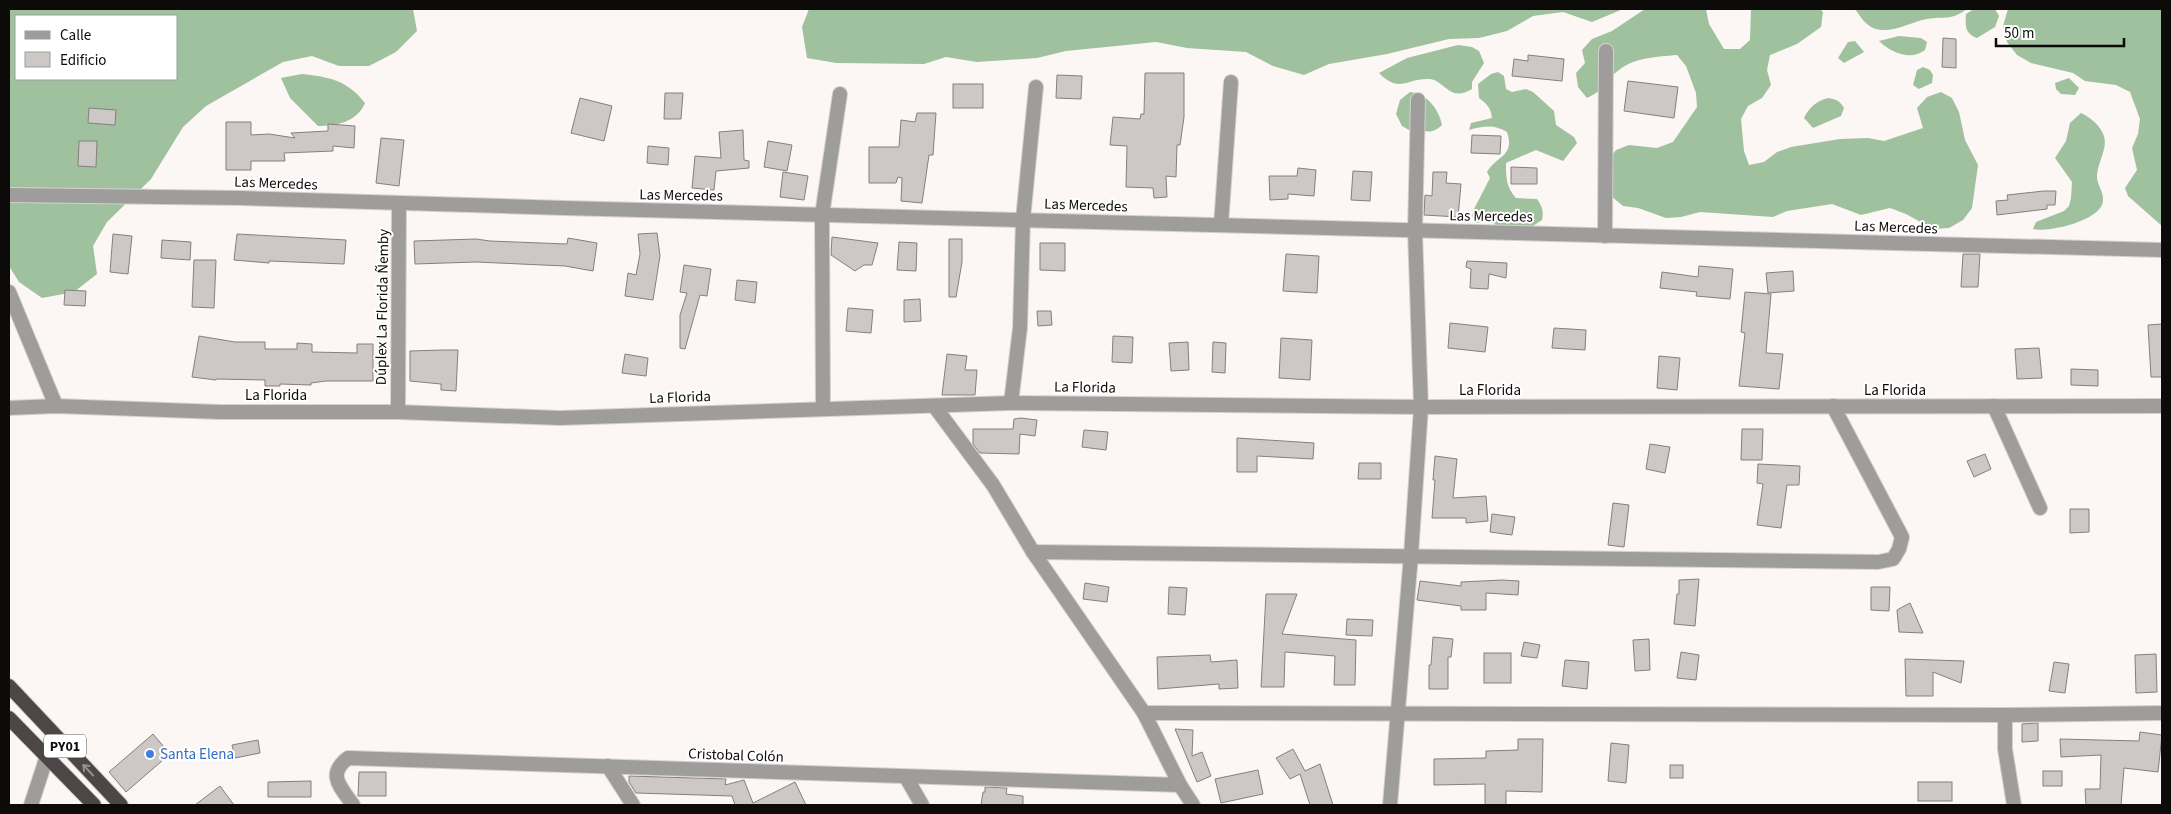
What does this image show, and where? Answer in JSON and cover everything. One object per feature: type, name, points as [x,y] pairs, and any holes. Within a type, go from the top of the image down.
[{"type":"highway","name":"PY01","points":[[9,686],[121,805]]},
{"type":"highway","name":"PY01","points":[[9,718],[94,805]]},
{"type":"street","points":[[1605,236],[1606,51]]},
{"type":"street","points":[[1221,225],[1231,82]]},
{"type":"street","points":[[1010,403],[1020,328],[1023,219],[1036,87]]},
{"type":"street","points":[[823,408],[822,215],[840,94]]},
{"type":"street","points":[[1390,805],[1411,555],[1421,407],[1415,231],[1418,100]]},
{"type":"street","name":"Las Mercedes","points":[[9,195],[241,198],[2162,250]]},
{"type":"street","name":"Dúplex La Florida Ñemby","points":[[398,412],[400,203]]},
{"type":"street","points":[[9,292],[56,406]]},
{"type":"street","name":"La Florida","points":[[9,408],[56,406],[220,412],[398,412],[560,418],[1010,403],[1421,407],[2162,406]]},
{"type":"street","points":[[1033,552],[1878,562],[1893,559],[1899,549],[1902,537],[1833,406]]},
{"type":"street","points":[[1994,406],[2040,508]]},
{"type":"street","points":[[935,407],[993,485],[1033,552],[1144,713],[1180,785],[1193,805]]},
{"type":"street","points":[[1144,713],[2006,715],[2162,713]]},
{"type":"street","points":[[2006,715],[2005,749],[2014,805]]},
{"type":"street","points":[[30,805],[47,756]]},
{"type":"street","name":"Cristobal Colón","points":[[353,805],[338,784],[337,772],[340,764],[348,758],[1180,785]]},
{"type":"street","points":[[608,766],[634,805]]},
{"type":"street","points":[[906,777],[922,805]]},
{"type":"green space","points":[[9,9],[413,9],[417,31],[396,52],[369,66],[339,66],[312,56],[283,62],[206,106],[183,127],[151,179],[107,222],[93,246],[97,274],[74,292],[42,298],[19,282],[9,266]]},
{"type":"green space","points":[[809,9],[1623,9],[1592,22],[1563,12],[1533,16],[1507,31],[1479,38],[1449,39],[1387,54],[1329,64],[1304,75],[1273,66],[1246,52],[1187,48],[1156,42],[1066,51],[1037,58],[977,62],[946,57],[924,64],[836,63],[807,58],[802,27]]},
{"type":"green space","points":[[1645,9],[1706,9],[1709,24],[1724,49],[1740,49],[1750,40],[1751,9],[1820,9],[1823,12],[1821,27],[1797,44],[1770,55],[1767,70],[1771,85],[1762,98],[1748,106],[1741,119],[1744,151],[1749,165],[1764,162],[1777,152],[1791,147],[1840,139],[1868,138],[1884,141],[1923,128],[1917,108],[1927,97],[1941,92],[1952,98],[1959,112],[1965,140],[1978,165],[1972,208],[1963,220],[1949,228],[1933,229],[1906,214],[1890,208],[1861,215],[1832,204],[1787,211],[1773,217],[1700,212],[1681,217],[1666,218],[1638,208],[1623,206],[1599,186],[1598,172],[1616,150],[1629,145],[1657,148],[1673,142],[1697,107],[1696,93],[1686,66],[1677,55],[1646,58],[1632,62],[1619,70],[1594,95],[1587,98],[1578,87],[1576,73],[1585,63],[1582,50],[1592,39],[1612,31]]},
{"type":"green space","points":[[1855,9],[1967,9],[1952,17],[1927,19],[1889,30],[1881,30],[1867,24]]},
{"type":"green space","points":[[1974,9],[1995,9],[1999,16],[1995,27],[1977,38],[1968,32],[1966,25],[1966,14]]},
{"type":"green space","points":[[2008,9],[2162,9],[2162,226],[2128,196],[2125,188],[2137,170],[2132,148],[2138,134],[2140,119],[2130,92],[2116,85],[2085,81],[2073,73],[2031,63],[2017,55],[2007,42],[2003,26]]},
{"type":"green space","points":[[1899,36],[1921,38],[1927,42],[1925,50],[1914,55],[1901,54],[1889,49],[1879,41]]},
{"type":"green space","points":[[1855,41],[1864,52],[1844,63],[1838,58],[1848,42]]},
{"type":"green space","points":[[1458,45],[1472,47],[1479,51],[1484,63],[1472,82],[1472,89],[1464,93],[1448,90],[1434,80],[1429,79],[1421,79],[1403,84],[1392,83],[1379,73],[1407,58]]},
{"type":"green space","points":[[1923,67],[1930,70],[1933,75],[1932,83],[1919,89],[1913,85],[1917,70]]},
{"type":"green space","points":[[1498,72],[1504,76],[1506,89],[1512,92],[1526,89],[1533,92],[1554,111],[1556,125],[1574,137],[1577,143],[1563,161],[1536,150],[1506,163],[1507,182],[1516,198],[1537,199],[1541,206],[1542,220],[1530,228],[1496,227],[1493,220],[1476,223],[1472,216],[1490,178],[1487,172],[1504,155],[1509,146],[1507,132],[1502,129],[1488,126],[1469,130],[1471,123],[1492,118],[1488,106],[1479,98],[1478,84],[1491,74]]},
{"type":"green space","points":[[302,74],[337,81],[351,89],[365,103],[357,115],[345,122],[318,126],[290,98],[281,78]]},
{"type":"green space","points":[[2069,78],[2079,88],[2075,95],[2061,94],[2056,89],[2055,83]]},
{"type":"green space","points":[[1410,92],[1422,96],[1431,103],[1438,113],[1442,125],[1429,132],[1409,130],[1402,126],[1396,114],[1400,100]]},
{"type":"green space","points":[[1828,98],[1838,101],[1844,108],[1841,116],[1813,128],[1804,118],[1814,105]]},
{"type":"green space","points":[[2081,113],[2099,127],[2104,137],[2104,149],[2097,175],[2103,201],[2100,208],[2094,214],[2074,224],[2051,229],[2033,229],[2036,222],[2064,211],[2069,206],[2072,182],[2055,158],[2066,141],[2070,123]]},
{"type":"building","points":[[1943,38],[1956,39],[1956,68],[1942,67]]},
{"type":"building","points":[[1528,55],[1564,59],[1562,81],[1512,76],[1514,59],[1528,61]]},
{"type":"building","points":[[1145,73],[1184,73],[1184,117],[1180,145],[1177,145],[1176,177],[1166,176],[1167,197],[1154,198],[1153,188],[1126,187],[1127,146],[1110,145],[1113,117],[1140,119],[1141,114],[1144,114]]},
{"type":"building","points":[[1057,75],[1082,76],[1081,99],[1056,98]]},
{"type":"building","points":[[1628,81],[1678,87],[1674,118],[1624,111]]},
{"type":"building","points":[[953,84],[983,84],[983,108],[953,108]]},
{"type":"building","points":[[665,93],[683,93],[681,119],[664,119]]},
{"type":"building","points":[[580,98],[612,106],[604,141],[571,133]]},
{"type":"building","points":[[89,108],[116,110],[115,125],[88,123]]},
{"type":"building","points":[[917,113],[936,113],[933,155],[929,155],[922,203],[901,201],[902,178],[898,177],[896,183],[869,183],[869,147],[899,147],[901,120],[915,122]]},
{"type":"building","points":[[226,122],[251,122],[251,135],[269,134],[295,138],[291,133],[328,131],[328,124],[355,126],[354,148],[333,146],[333,151],[284,153],[285,161],[251,161],[251,170],[226,170]]},
{"type":"building","points":[[743,130],[744,160],[749,161],[749,168],[716,171],[714,190],[692,188],[695,156],[721,158],[719,132]]},
{"type":"building","points":[[1472,135],[1501,136],[1500,154],[1471,153]]},
{"type":"building","points":[[381,138],[404,140],[399,186],[376,183]]},
{"type":"building","points":[[79,141],[97,141],[96,167],[78,166]]},
{"type":"building","points":[[768,141],[792,145],[787,171],[764,167]]},
{"type":"building","points":[[648,146],[669,148],[668,165],[647,163]]},
{"type":"building","points":[[1511,167],[1537,168],[1537,184],[1511,184]]},
{"type":"building","points":[[1298,168],[1316,170],[1314,196],[1288,194],[1288,199],[1270,200],[1269,176],[1297,176]]},
{"type":"building","points":[[1353,171],[1372,172],[1370,201],[1351,200]]},
{"type":"building","points":[[783,172],[808,176],[804,200],[780,197]]},
{"type":"building","points":[[1433,172],[1447,172],[1446,183],[1461,184],[1458,217],[1424,215],[1425,195],[1432,196]]},
{"type":"building","points":[[2056,191],[2055,205],[2047,205],[2047,209],[1997,215],[1996,201],[2008,200],[2007,195]]},
{"type":"building","points":[[657,233],[660,256],[653,300],[625,296],[628,273],[636,275],[640,254],[638,234]]},
{"type":"building","points":[[113,234],[132,236],[128,274],[110,272]]},
{"type":"building","points":[[237,234],[346,240],[344,264],[269,261],[269,263],[234,260]]},
{"type":"building","points":[[832,237],[878,243],[872,265],[864,265],[855,271],[831,255]]},
{"type":"building","points":[[568,238],[597,243],[593,271],[565,266],[476,262],[415,264],[414,241],[476,239],[567,244]]},
{"type":"building","points":[[949,239],[962,239],[962,262],[956,297],[949,297]]},
{"type":"building","points":[[162,240],[191,242],[190,260],[161,258]]},
{"type":"building","points":[[899,242],[917,243],[916,271],[897,270]]},
{"type":"building","points":[[1040,243],[1065,243],[1065,271],[1040,270]]},
{"type":"building","points":[[1286,254],[1319,256],[1317,293],[1283,291]]},
{"type":"building","points":[[1963,254],[1980,254],[1978,287],[1961,287]]},
{"type":"building","points":[[194,260],[216,260],[214,308],[192,307]]},
{"type":"building","points":[[1467,261],[1507,263],[1506,278],[1489,274],[1488,289],[1470,288],[1471,269],[1466,267]]},
{"type":"building","points":[[684,265],[711,269],[707,296],[700,295],[685,349],[680,348],[680,315],[687,293],[680,292]]},
{"type":"building","points":[[1699,266],[1733,269],[1730,299],[1696,296],[1697,292],[1660,288],[1662,272],[1698,277]]},
{"type":"building","points":[[1793,271],[1794,291],[1768,293],[1766,273]]},
{"type":"building","points":[[737,280],[757,282],[755,303],[735,300]]},
{"type":"building","points":[[65,290],[86,291],[85,306],[64,305]]},
{"type":"building","points":[[1745,292],[1771,294],[1766,353],[1783,354],[1779,389],[1739,386],[1745,333],[1741,332]]},
{"type":"building","points":[[920,299],[921,321],[904,322],[904,300]]},
{"type":"building","points":[[848,308],[873,310],[871,333],[846,331]]},
{"type":"building","points":[[1037,311],[1051,311],[1052,325],[1038,326]]},
{"type":"building","points":[[1450,323],[1488,327],[1485,352],[1448,348]]},
{"type":"building","points":[[2162,324],[2162,377],[2151,377],[2148,325]]},
{"type":"building","points":[[1554,328],[1586,330],[1585,350],[1552,348]]},
{"type":"building","points":[[199,336],[235,342],[265,342],[265,349],[297,349],[297,343],[312,344],[312,352],[357,353],[357,344],[373,344],[373,381],[326,381],[311,383],[311,385],[280,384],[280,386],[265,386],[265,380],[216,380],[192,377]]},
{"type":"building","points":[[1113,336],[1133,337],[1132,363],[1112,362]]},
{"type":"building","points":[[1281,338],[1312,340],[1310,380],[1279,378]]},
{"type":"building","points":[[1188,342],[1189,370],[1171,371],[1169,343]]},
{"type":"building","points":[[1213,342],[1226,343],[1225,373],[1212,372]]},
{"type":"building","points":[[2039,348],[2042,378],[2017,379],[2015,349]]},
{"type":"building","points":[[458,350],[456,391],[441,390],[441,384],[410,381],[410,351]]},
{"type":"building","points":[[625,354],[648,358],[646,376],[622,373]]},
{"type":"building","points":[[947,354],[967,356],[965,370],[977,370],[975,395],[942,395]]},
{"type":"building","points":[[1659,356],[1680,358],[1677,390],[1657,388]]},
{"type":"building","points":[[2071,369],[2098,370],[2098,386],[2071,385]]},
{"type":"building","points":[[1014,419],[1037,420],[1035,436],[1020,434],[1019,454],[980,453],[973,444],[973,429],[1013,429]]},
{"type":"building","points":[[1742,429],[1763,429],[1762,460],[1741,460]]},
{"type":"building","points":[[1084,430],[1108,432],[1106,450],[1082,447]]},
{"type":"building","points":[[1237,438],[1314,443],[1313,459],[1257,456],[1257,472],[1237,472]]},
{"type":"building","points":[[1650,444],[1670,447],[1665,473],[1646,469]]},
{"type":"building","points":[[1985,454],[1991,469],[1974,477],[1967,461]]},
{"type":"building","points":[[1435,456],[1457,459],[1453,498],[1486,496],[1488,521],[1466,523],[1466,518],[1432,518]]},
{"type":"building","points":[[1359,463],[1381,463],[1381,479],[1358,479]]},
{"type":"building","points":[[1758,464],[1800,466],[1799,485],[1787,485],[1781,528],[1757,525],[1763,484],[1757,483]]},
{"type":"building","points":[[1613,503],[1629,505],[1624,547],[1608,545]]},
{"type":"building","points":[[2070,509],[2089,509],[2089,532],[2070,533]]},
{"type":"building","points":[[1492,514],[1515,517],[1512,535],[1490,532]]},
{"type":"building","points":[[1699,579],[1695,626],[1674,624],[1677,594],[1679,594],[1679,580]]},
{"type":"building","points":[[1420,581],[1461,586],[1461,582],[1519,581],[1518,595],[1486,593],[1486,610],[1461,610],[1461,606],[1417,600]]},
{"type":"building","points":[[1085,583],[1109,587],[1107,602],[1083,599]]},
{"type":"building","points":[[1169,587],[1187,588],[1185,615],[1168,614]]},
{"type":"building","points":[[1871,587],[1890,587],[1889,611],[1871,610]]},
{"type":"building","points":[[1266,594],[1297,594],[1282,634],[1356,640],[1355,685],[1334,685],[1335,656],[1285,652],[1284,687],[1261,687]]},
{"type":"building","points":[[1910,603],[1923,633],[1899,632],[1897,610]]},
{"type":"building","points":[[1347,619],[1373,620],[1372,636],[1346,635]]},
{"type":"building","points":[[1433,637],[1453,639],[1451,657],[1448,657],[1448,689],[1429,689],[1429,665],[1431,665]]},
{"type":"building","points":[[1649,639],[1650,670],[1635,671],[1633,640]]},
{"type":"building","points":[[1524,642],[1540,645],[1537,658],[1521,656]]},
{"type":"building","points":[[1681,652],[1699,655],[1696,680],[1677,678]]},
{"type":"building","points":[[1484,653],[1511,653],[1511,683],[1484,683]]},
{"type":"building","points":[[2156,654],[2157,692],[2136,693],[2135,655]]},
{"type":"building","points":[[1210,655],[1211,662],[1237,660],[1238,688],[1219,689],[1219,684],[1158,689],[1157,657]]},
{"type":"building","points":[[1905,659],[1964,661],[1961,683],[1933,672],[1933,696],[1906,696]]},
{"type":"building","points":[[1565,660],[1589,662],[1587,689],[1562,686]]},
{"type":"building","points":[[2054,662],[2069,664],[2065,693],[2049,691]]},
{"type":"building","points":[[2038,723],[2038,741],[2022,742],[2022,724]]},
{"type":"building","points":[[1175,729],[1193,730],[1192,756],[1202,752],[1211,776],[1197,782]]},
{"type":"building","points":[[2140,732],[2162,735],[2158,772],[2124,768],[2121,805],[2086,805],[2085,789],[2100,789],[2101,755],[2061,757],[2060,739],[2139,741]]},
{"type":"building","points":[[153,734],[170,754],[126,792],[109,772]]},
{"type":"building","points":[[1518,739],[1543,739],[1542,792],[1506,791],[1506,805],[1485,805],[1485,784],[1434,785],[1434,759],[1486,758],[1486,751],[1518,750]]},
{"type":"building","points":[[258,740],[260,753],[235,758],[232,745]]},
{"type":"building","points":[[1611,743],[1629,745],[1626,783],[1608,781]]},
{"type":"building","points":[[1293,749],[1305,771],[1320,764],[1333,805],[1310,805],[1300,774],[1290,779],[1276,758]]},
{"type":"building","points":[[1670,765],[1683,765],[1683,778],[1670,778]]},
{"type":"building","points":[[1258,770],[1263,794],[1221,803],[1215,779]]},
{"type":"building","points":[[2043,771],[2062,771],[2062,786],[2043,786]]},
{"type":"building","points":[[359,772],[386,772],[386,796],[358,796]]},
{"type":"building","points":[[629,776],[726,779],[725,785],[744,780],[753,803],[795,782],[806,805],[735,805],[732,796],[636,793],[629,782]]},
{"type":"building","points":[[311,781],[311,797],[268,797],[268,782]]},
{"type":"building","points":[[1918,782],[1952,782],[1952,801],[1918,801]]},
{"type":"building","points":[[220,786],[234,805],[195,805]]},
{"type":"building","points":[[985,787],[1007,788],[1006,794],[1023,796],[1023,805],[981,805]]},
{"type":"place","name":"Santa Elena","points":[[150,754]]}]
